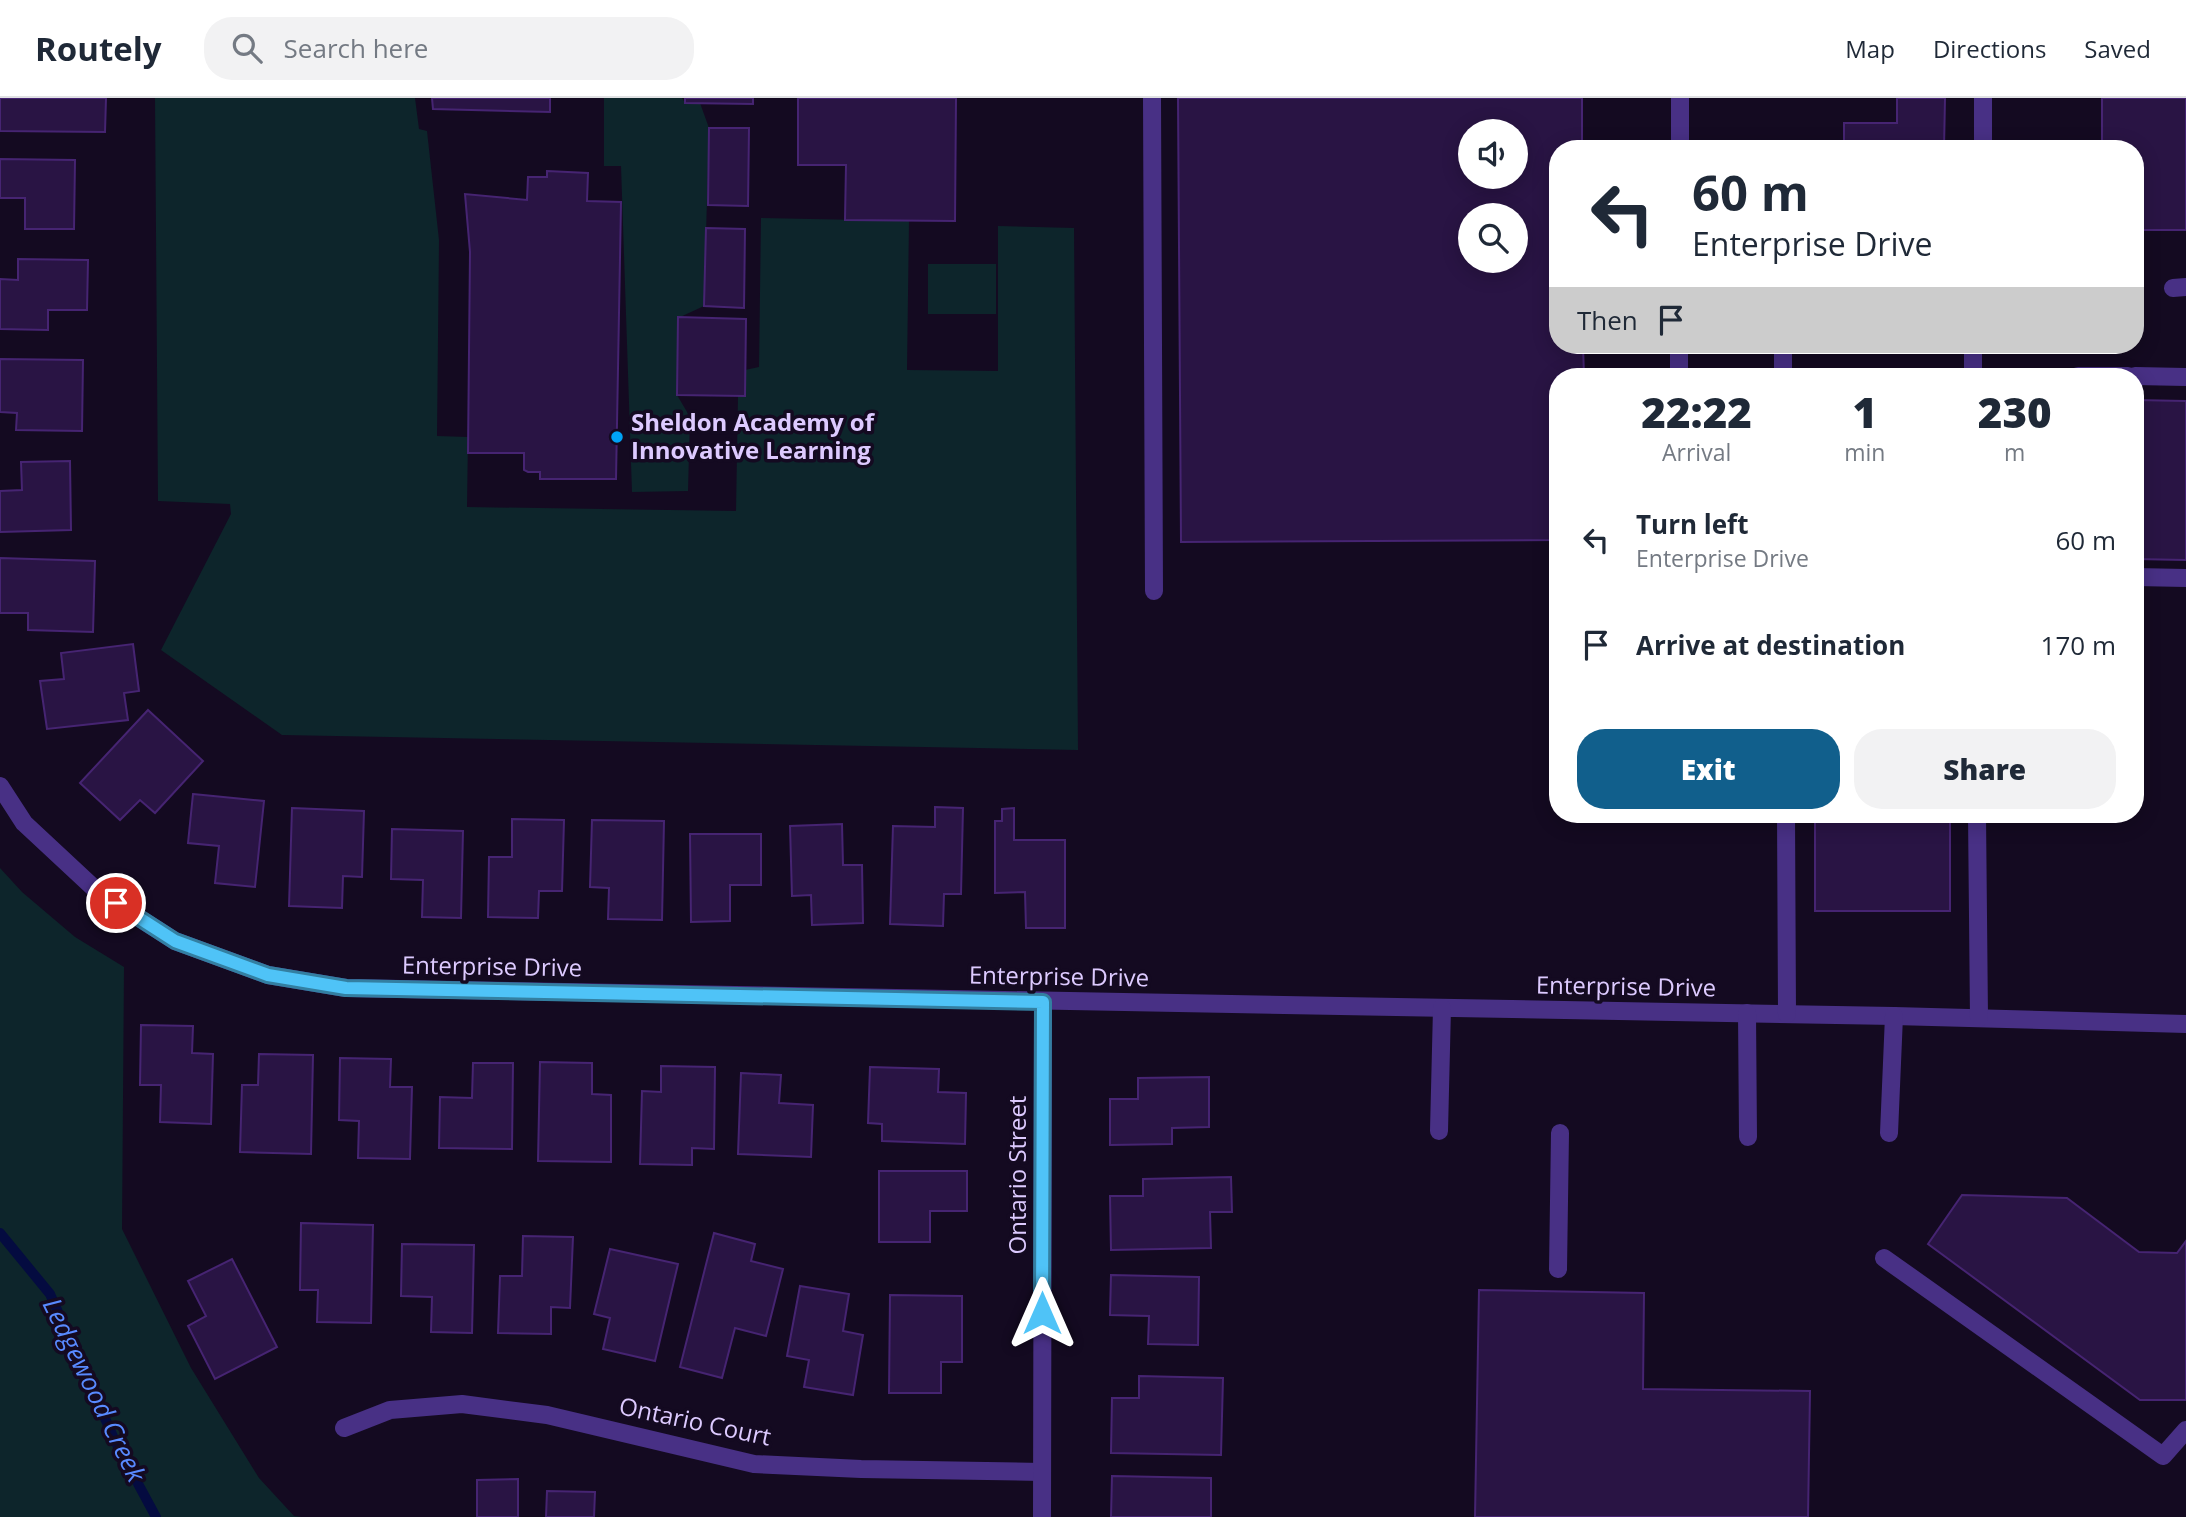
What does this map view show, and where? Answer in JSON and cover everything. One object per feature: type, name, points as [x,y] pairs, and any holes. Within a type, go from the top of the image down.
[{"type":"street","points":[[1152,98],[1154,591]]},
{"type":"street","points":[[1680,98],[1680,140]]},
{"type":"street","points":[[1983,98],[1983,140]]},
{"type":"street","points":[[2144,376],[2186,377]]},
{"type":"street","points":[[2144,577],[2186,578]]},
{"type":"street","name":"Enterprise Drive","points":[[0,786],[24,823],[97,891],[175,941],[268,975],[346,988],[1747,1013],[2186,1024]]},
{"type":"street","points":[[1786,823],[1787,1014]]},
{"type":"street","points":[[1977,823],[1979,1018]]},
{"type":"street","name":"Ontario Street","points":[[1042,1517],[1043,1002]]},
{"type":"street","points":[[1439,1131],[1443,1008]]},
{"type":"street","points":[[1747,1013],[1748,1137]]},
{"type":"street","points":[[1889,1133],[1894,1016]]},
{"type":"street","points":[[1558,1269],[1560,1133]]},
{"type":"street","points":[[1884,1258],[2163,1456],[2186,1430]]},
{"type":"street","name":"Ontario Court","points":[[344,1428],[390,1410],[462,1404],[547,1415],[754,1464],[1042,1472]]},
{"type":"green space","name":"Sheldon Academy of Innovative Learning","points":[[155,98],[415,98],[419,129],[427,131],[439,240],[437,436],[468,437],[467,507],[736,511],[738,396],[745,396],[745,370],[759,367],[761,218],[909,221],[907,370],[998,371],[998,226],[1074,228],[1078,750],[282,735],[161,650],[231,514],[230,504],[158,501]]},
{"type":"green space","points":[[604,98],[682,98],[685,103],[700,103],[709,128],[704,306],[678,318],[677,395],[690,417],[688,491],[632,492],[621,166],[604,166]]},
{"type":"green space","points":[[928,264],[996,264],[996,314],[928,314]]},
{"type":"green space","points":[[0,868],[22,892],[75,937],[124,967],[122,1229],[191,1368],[259,1478],[294,1516],[302,1517],[0,1517]]},
{"type":"building","points":[[0,98],[106,98],[105,132],[0,131]]},
{"type":"building","points":[[432,98],[550,98],[550,112],[433,109]]},
{"type":"building","points":[[685,98],[753,98],[753,104],[685,103]]},
{"type":"building","points":[[798,98],[956,98],[955,221],[845,220],[846,165],[798,165]]},
{"type":"building","points":[[1178,98],[1582,98],[1582,140],[1549,140],[1549,354],[1583,354],[1584,368],[1549,368],[1549,540],[1181,542]]},
{"type":"building","points":[[1897,98],[1945,98],[1944,140],[1844,140],[1844,123],[1897,123]]},
{"type":"building","points":[[2102,98],[2186,98],[2186,230],[2144,230],[2144,140],[2102,140]]},
{"type":"building","points":[[709,128],[749,128],[748,206],[708,205]]},
{"type":"building","points":[[0,159],[75,160],[74,229],[25,229],[25,198],[0,198]]},
{"type":"building","points":[[547,171],[588,173],[587,201],[621,202],[616,479],[540,479],[540,472],[524,470],[524,453],[468,453],[470,252],[465,194],[527,200],[528,177],[547,177]]},
{"type":"building","points":[[706,228],[745,229],[744,308],[704,306]]},
{"type":"building","points":[[18,259],[88,260],[87,310],[48,310],[48,330],[0,329],[0,279],[18,280]]},
{"type":"building","points":[[678,317],[746,319],[745,396],[677,395]]},
{"type":"building","points":[[0,359],[83,360],[82,431],[16,430],[17,413],[0,412]]},
{"type":"building","points":[[2144,400],[2186,401],[2186,560],[2144,559]]},
{"type":"building","points":[[70,461],[71,530],[0,532],[0,491],[22,490],[21,462]]},
{"type":"building","points":[[0,558],[95,561],[93,632],[28,630],[28,613],[0,613]]},
{"type":"building","points":[[133,644],[139,691],[124,693],[128,720],[47,729],[40,681],[64,679],[61,653]]},
{"type":"building","points":[[148,710],[203,761],[155,813],[140,800],[120,820],[80,783]]},
{"type":"building","points":[[193,794],[264,801],[255,887],[215,883],[219,846],[188,843]]},
{"type":"building","points":[[935,807],[963,808],[961,894],[944,894],[943,926],[890,924],[893,826],[935,827]]},
{"type":"building","points":[[292,808],[364,811],[362,877],[343,876],[342,908],[289,906]]},
{"type":"building","points":[[1014,808],[1014,840],[1065,840],[1065,928],[1026,928],[1025,892],[995,893],[995,821],[1002,821],[1002,809]]},
{"type":"building","points":[[512,819],[564,820],[562,891],[539,891],[538,918],[488,917],[489,857],[512,857]]},
{"type":"building","points":[[592,820],[664,821],[662,920],[608,919],[609,888],[590,887]]},
{"type":"building","points":[[1815,823],[1950,823],[1950,911],[1815,911]]},
{"type":"building","points":[[842,824],[843,865],[862,865],[863,923],[812,925],[811,895],[792,896],[790,826]]},
{"type":"building","points":[[392,829],[463,831],[461,918],[422,917],[423,880],[391,879]]},
{"type":"building","points":[[690,834],[761,834],[761,885],[730,885],[730,921],[691,922]]},
{"type":"building","points":[[141,1025],[193,1026],[192,1053],[213,1054],[211,1124],[160,1122],[161,1085],[140,1085]]},
{"type":"building","points":[[259,1054],[313,1055],[311,1154],[240,1152],[242,1085],[258,1085]]},
{"type":"building","points":[[340,1058],[391,1059],[390,1087],[412,1087],[410,1159],[358,1158],[359,1121],[339,1120]]},
{"type":"building","points":[[540,1062],[592,1063],[592,1094],[611,1095],[611,1162],[538,1161]]},
{"type":"building","points":[[473,1063],[513,1063],[512,1149],[439,1148],[440,1097],[472,1098]]},
{"type":"building","points":[[661,1066],[715,1067],[714,1149],[692,1148],[692,1165],[640,1164],[642,1091],[661,1092]]},
{"type":"building","points":[[870,1067],[939,1069],[938,1092],[966,1093],[965,1144],[882,1141],[882,1124],[868,1123]]},
{"type":"building","points":[[741,1073],[781,1075],[779,1103],[813,1105],[811,1157],[738,1154]]},
{"type":"building","points":[[1209,1077],[1209,1127],[1172,1128],[1172,1144],[1110,1145],[1110,1099],[1138,1099],[1138,1078]]},
{"type":"building","points":[[879,1171],[967,1171],[967,1211],[930,1211],[930,1242],[879,1242]]},
{"type":"building","points":[[1231,1177],[1232,1212],[1210,1212],[1211,1248],[1111,1250],[1110,1196],[1143,1196],[1143,1179]]},
{"type":"building","points":[[1962,1195],[2067,1198],[2139,1252],[2177,1253],[2186,1241],[2186,1400],[2140,1400],[1928,1244]]},
{"type":"building","points":[[301,1223],[373,1225],[371,1323],[317,1322],[318,1290],[300,1290]]},
{"type":"building","points":[[714,1233],[755,1244],[751,1261],[783,1269],[766,1336],[735,1328],[722,1378],[680,1367]]},
{"type":"building","points":[[523,1236],[573,1237],[570,1308],[551,1307],[551,1334],[498,1333],[500,1276],[522,1276]]},
{"type":"building","points":[[402,1244],[474,1245],[472,1333],[431,1332],[432,1297],[401,1296]]},
{"type":"building","points":[[610,1249],[678,1264],[655,1361],[603,1349],[610,1318],[594,1314]]},
{"type":"building","points":[[232,1259],[277,1347],[215,1379],[188,1326],[206,1316],[188,1281]]},
{"type":"building","points":[[1111,1275],[1199,1277],[1198,1345],[1148,1344],[1149,1316],[1110,1315]]},
{"type":"building","points":[[800,1286],[849,1294],[843,1331],[863,1335],[853,1395],[804,1387],[809,1360],[787,1356]]},
{"type":"building","points":[[1479,1290],[1644,1293],[1643,1389],[1810,1391],[1808,1517],[1475,1517]]},
{"type":"building","points":[[890,1295],[962,1296],[962,1362],[941,1362],[941,1393],[889,1393]]},
{"type":"building","points":[[1139,1376],[1223,1378],[1221,1455],[1111,1453],[1112,1398],[1139,1398]]},
{"type":"building","points":[[1112,1476],[1211,1478],[1211,1517],[1111,1517]]},
{"type":"building","points":[[518,1479],[518,1517],[477,1517],[477,1480]]},
{"type":"building","points":[[547,1491],[595,1492],[594,1517],[546,1517]]},
{"type":"waterway","name":"Ledgewood Creek","points":[[0,1233],[50,1294],[115,1441],[156,1517]]},
{"type":"place","name":"Sheldon Academy of Innovative Learning","points":[[617,437]]},
{"type":"route","points":[[116,903],[175,941],[268,975],[346,988],[1043,1002],[1042,1313]]}]
